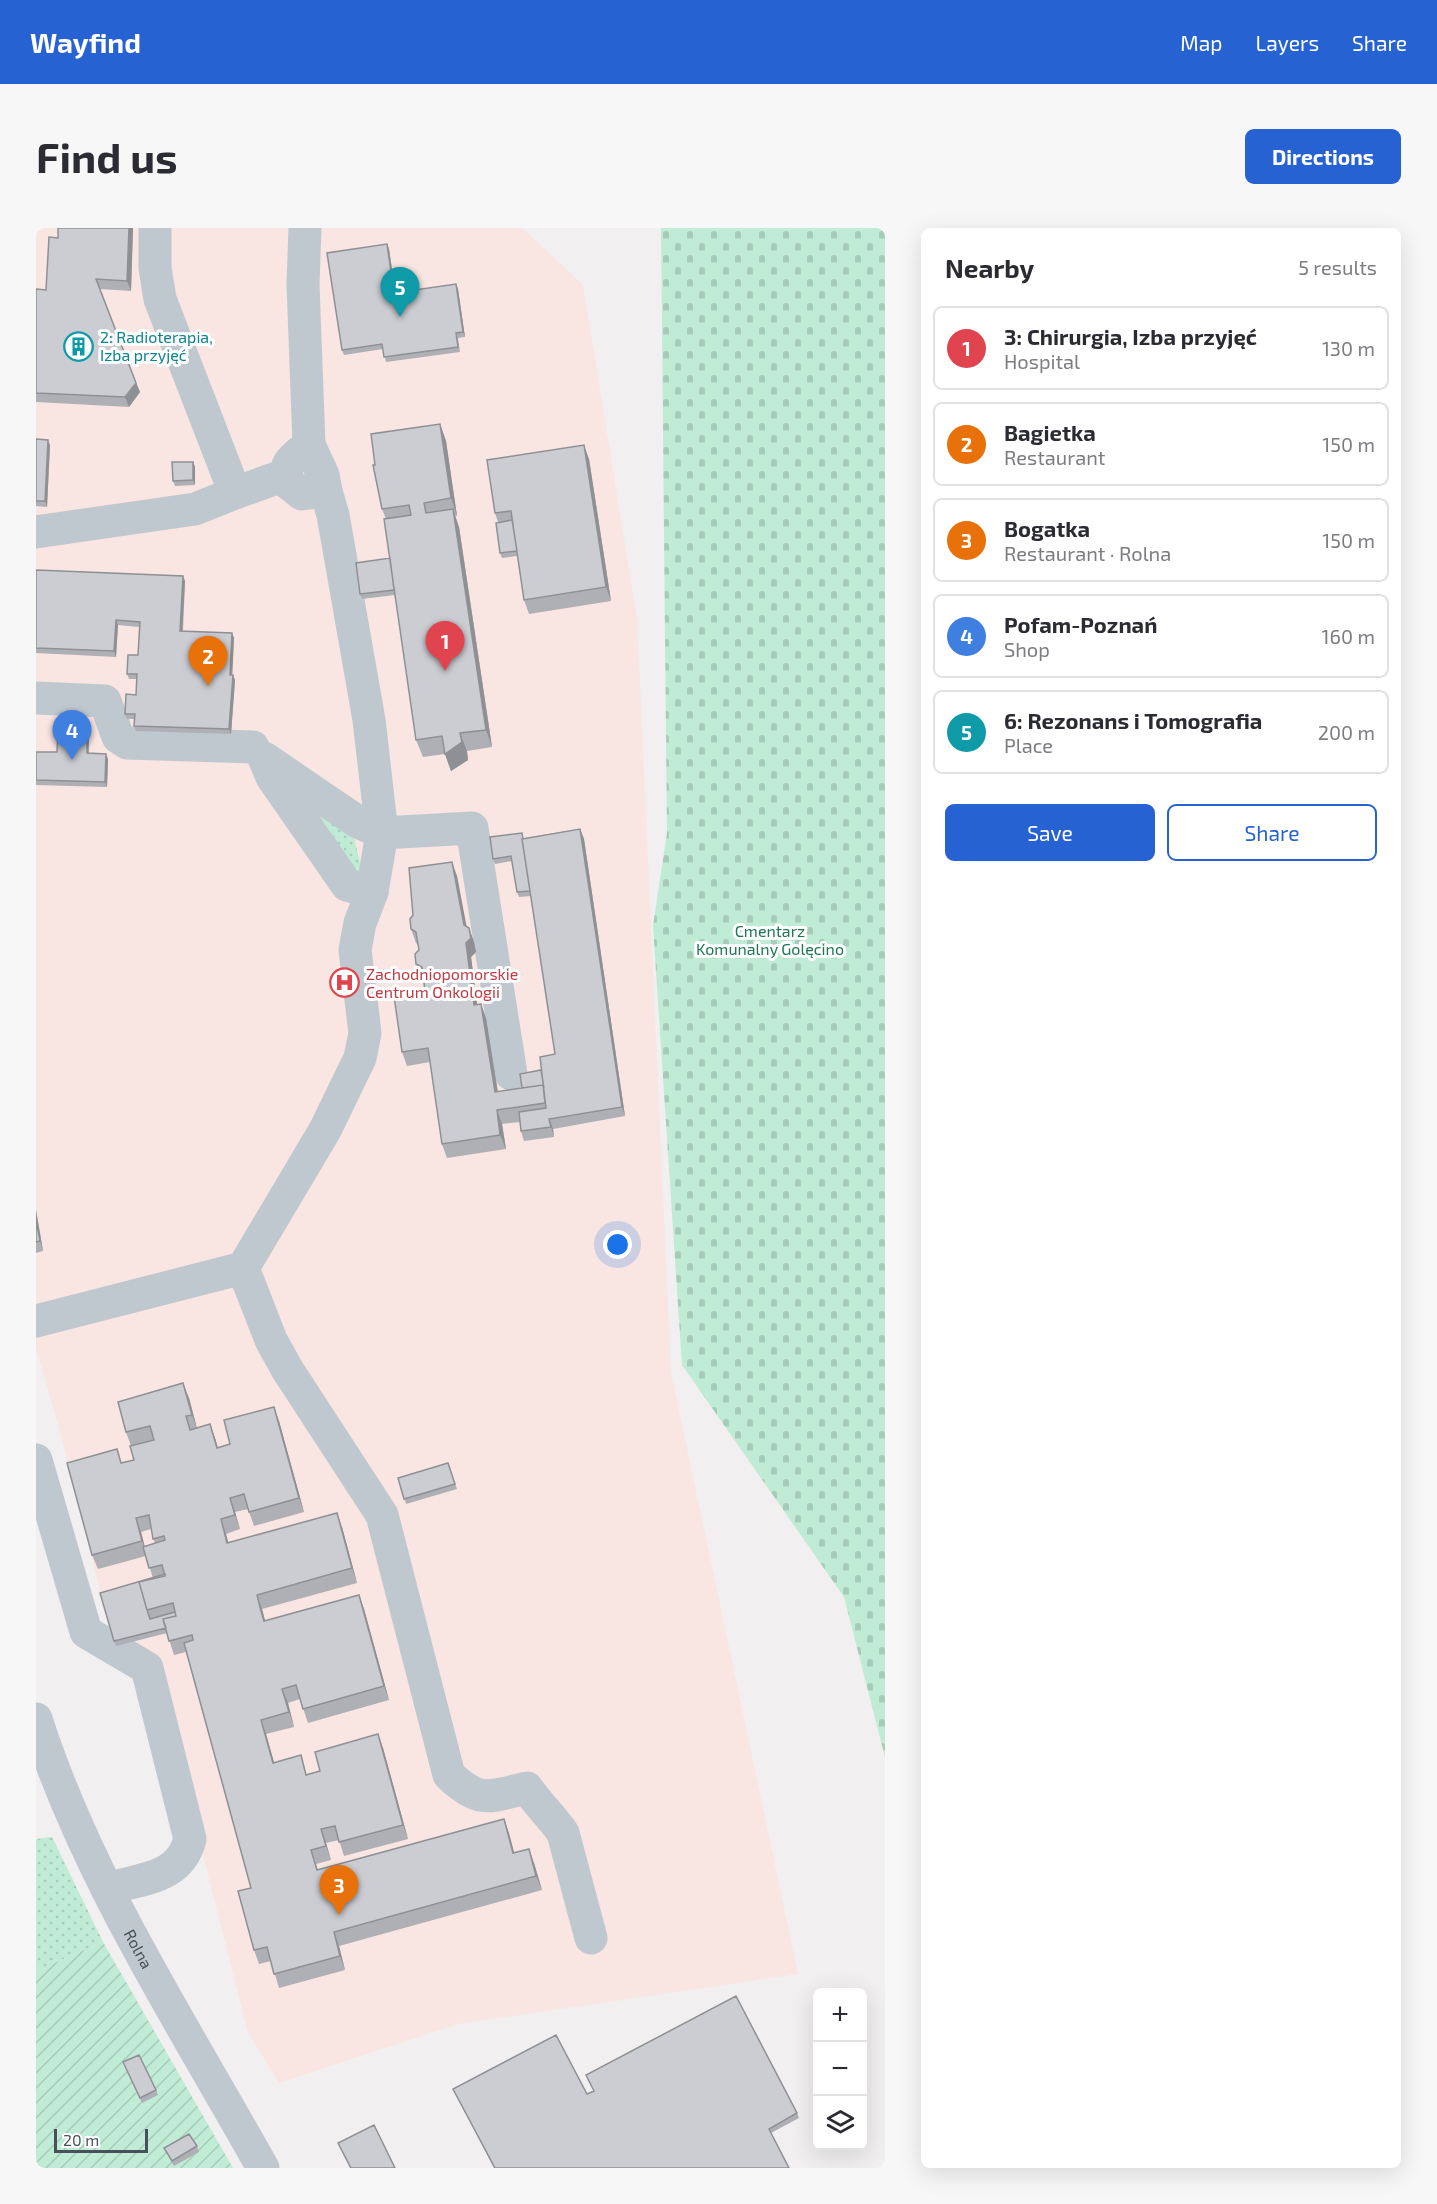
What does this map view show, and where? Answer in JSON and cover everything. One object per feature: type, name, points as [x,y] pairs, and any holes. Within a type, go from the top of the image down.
[{"type":"street","points":[[155,228],[154,268],[160,299],[235,493]]},
{"type":"street","points":[[36,1322],[243,1268],[325,1130],[360,1058],[365,1033],[355,950],[360,923],[372,892],[382,832],[369,720],[333,515],[319,466],[309,445],[303,284],[304,228]]},
{"type":"street","points":[[36,532],[195,509],[285,475],[291,459],[309,445]]},
{"type":"street","points":[[285,475],[294,490],[302,494],[326,491]]},
{"type":"street","points":[[36,698],[105,701],[118,737],[127,743],[253,747]]},
{"type":"street","points":[[372,892],[347,885],[272,777],[264,758],[358,822],[382,832],[472,828],[511,1074]]},
{"type":"street","points":[[243,1268],[271,1340],[287,1369],[382,1515],[449,1775],[468,1794],[490,1796],[527,1788],[563,1833],[591,1938]]},
{"type":"street","points":[[36,1460],[86,1632],[147,1668],[190,1839],[186,1855],[171,1871],[108,1889]]},
{"type":"street","name":"Rolna","points":[[36,1719],[73,1814],[108,1889],[263,2168]]},
{"type":"shaded area","name":"Zachodniopomorskie Centrum Onkologii","points":[[36,228],[522,228],[583,285],[637,619],[671,1373],[798,1974],[458,2024],[279,2083],[248,2032],[153,1658],[119,1667],[60,1431],[36,1348]]},
{"type":"green space","name":"Cmentarz Komunalny Golęcino","points":[[661,228],[885,228],[885,1757],[844,1597],[682,1365],[653,926],[667,833]]},
{"type":"green space","points":[[289,788],[353,833],[361,867],[359,871],[353,873]]},
{"type":"green space","points":[[52,1837],[103,1942],[36,1971],[36,1839]]},
{"type":"green space","points":[[103,1942],[233,2168],[36,2168],[36,1971]]},
{"type":"building","name":"2: Radioterapia, Izba przyjęć","points":[[58,228],[129,228],[127,281],[96,279],[136,383],[125,397],[36,393],[36,289],[46,290],[49,237],[58,238]]},
{"type":"building","points":[[387,244],[394,293],[456,284],[463,332],[456,333],[458,347],[384,357],[382,344],[342,350],[327,253]]},
{"type":"building","points":[[440,424],[451,498],[424,503],[426,513],[453,509],[486,730],[460,733],[462,742],[445,754],[442,736],[416,740],[384,519],[411,515],[409,505],[382,509],[373,465],[375,465],[371,434]]},
{"type":"building","points":[[36,439],[48,440],[45,501],[36,501]]},
{"type":"building","points":[[584,445],[606,587],[524,600],[511,511],[495,513],[487,460]]},
{"type":"building","points":[[172,462],[193,462],[193,480],[173,481]]},
{"type":"building","points":[[512,520],[517,551],[500,553],[496,523]]},
{"type":"building","points":[[390,558],[394,590],[360,594],[356,563]]},
{"type":"building","points":[[36,570],[183,576],[180,631],[232,633],[230,675],[233,675],[229,729],[134,726],[135,714],[125,714],[126,694],[136,695],[137,674],[127,674],[128,655],[138,655],[140,622],[116,620],[114,651],[36,648]]},
{"type":"building","points":[[58,733],[87,735],[87,753],[106,754],[105,782],[36,780],[36,752],[57,752]]},
{"type":"building","points":[[580,829],[622,1107],[549,1119],[551,1127],[521,1131],[519,1112],[546,1108],[540,1057],[555,1054],[522,839]]},
{"type":"building","points":[[522,833],[530,891],[517,892],[511,856],[493,859],[490,837]]},
{"type":"building","points":[[452,862],[464,925],[469,928],[471,938],[466,943],[474,1005],[481,1004],[495,1092],[543,1085],[545,1103],[497,1110],[500,1135],[442,1144],[428,1048],[402,1052],[394,996],[425,991],[422,967],[416,964],[415,954],[419,950],[416,932],[411,929],[410,919],[413,915],[409,868]]},
{"type":"building","points":[[541,1070],[544,1088],[543,1085],[522,1088],[520,1074]]},
{"type":"building","points":[[36,1221],[40,1241],[36,1242]]},
{"type":"building","points":[[183,1383],[192,1415],[186,1416],[190,1430],[210,1424],[217,1448],[230,1444],[224,1420],[274,1407],[299,1498],[249,1512],[244,1494],[230,1498],[235,1515],[221,1519],[227,1543],[337,1513],[352,1568],[257,1595],[261,1611],[264,1621],[359,1595],[384,1686],[303,1709],[296,1685],[282,1689],[289,1712],[261,1720],[273,1763],[301,1755],[306,1775],[320,1771],[315,1752],[378,1734],[403,1825],[339,1842],[335,1826],[321,1829],[326,1846],[311,1850],[317,1870],[504,1819],[513,1853],[529,1849],[536,1876],[334,1932],[340,1956],[274,1974],[267,1947],[254,1950],[238,1891],[251,1888],[184,1643],[193,1640],[192,1635],[169,1641],[163,1619],[176,1616],[173,1603],[147,1610],[139,1582],[165,1576],[162,1565],[149,1568],[143,1547],[165,1540],[164,1536],[153,1539],[149,1515],[136,1518],[142,1541],[92,1555],[67,1463],[117,1449],[121,1463],[134,1460],[130,1446],[154,1440],[150,1426],[126,1432],[118,1402]]},
{"type":"building","points":[[448,1463],[455,1484],[404,1499],[398,1478]]},
{"type":"building","points":[[165,1574],[165,1576],[139,1582],[150,1619],[175,1612],[176,1616],[163,1619],[166,1628],[114,1641],[100,1593]]},
{"type":"building","points":[[736,1996],[797,2113],[769,2129],[789,2168],[495,2168],[453,2089],[556,2035],[587,2094],[594,2091],[586,2075]]},
{"type":"building","points":[[139,2055],[156,2090],[140,2098],[123,2062]]},
{"type":"building","points":[[374,2125],[395,2168],[351,2168],[338,2143]]},
{"type":"building","points":[[189,2134],[197,2146],[172,2161],[164,2148]]},
{"type":"place","name":"6: Rezonans i Tomografia","points":[[400,317]]},
{"type":"place","name":"2: Radioterapia, Izba przyjęć","points":[[79,346]]},
{"type":"place","name":"3: Chirurgia, Izba przyjęć","points":[[445,671]]},
{"type":"place","name":"Bagietka","points":[[208,686]]},
{"type":"place","name":"Pofam-Poznań","points":[[72,760]]},
{"type":"place","name":"Zachodniopomorskie Centrum Onkologii","points":[[345,983]]},
{"type":"place","name":"Bogatka","points":[[339,1915]]}]
